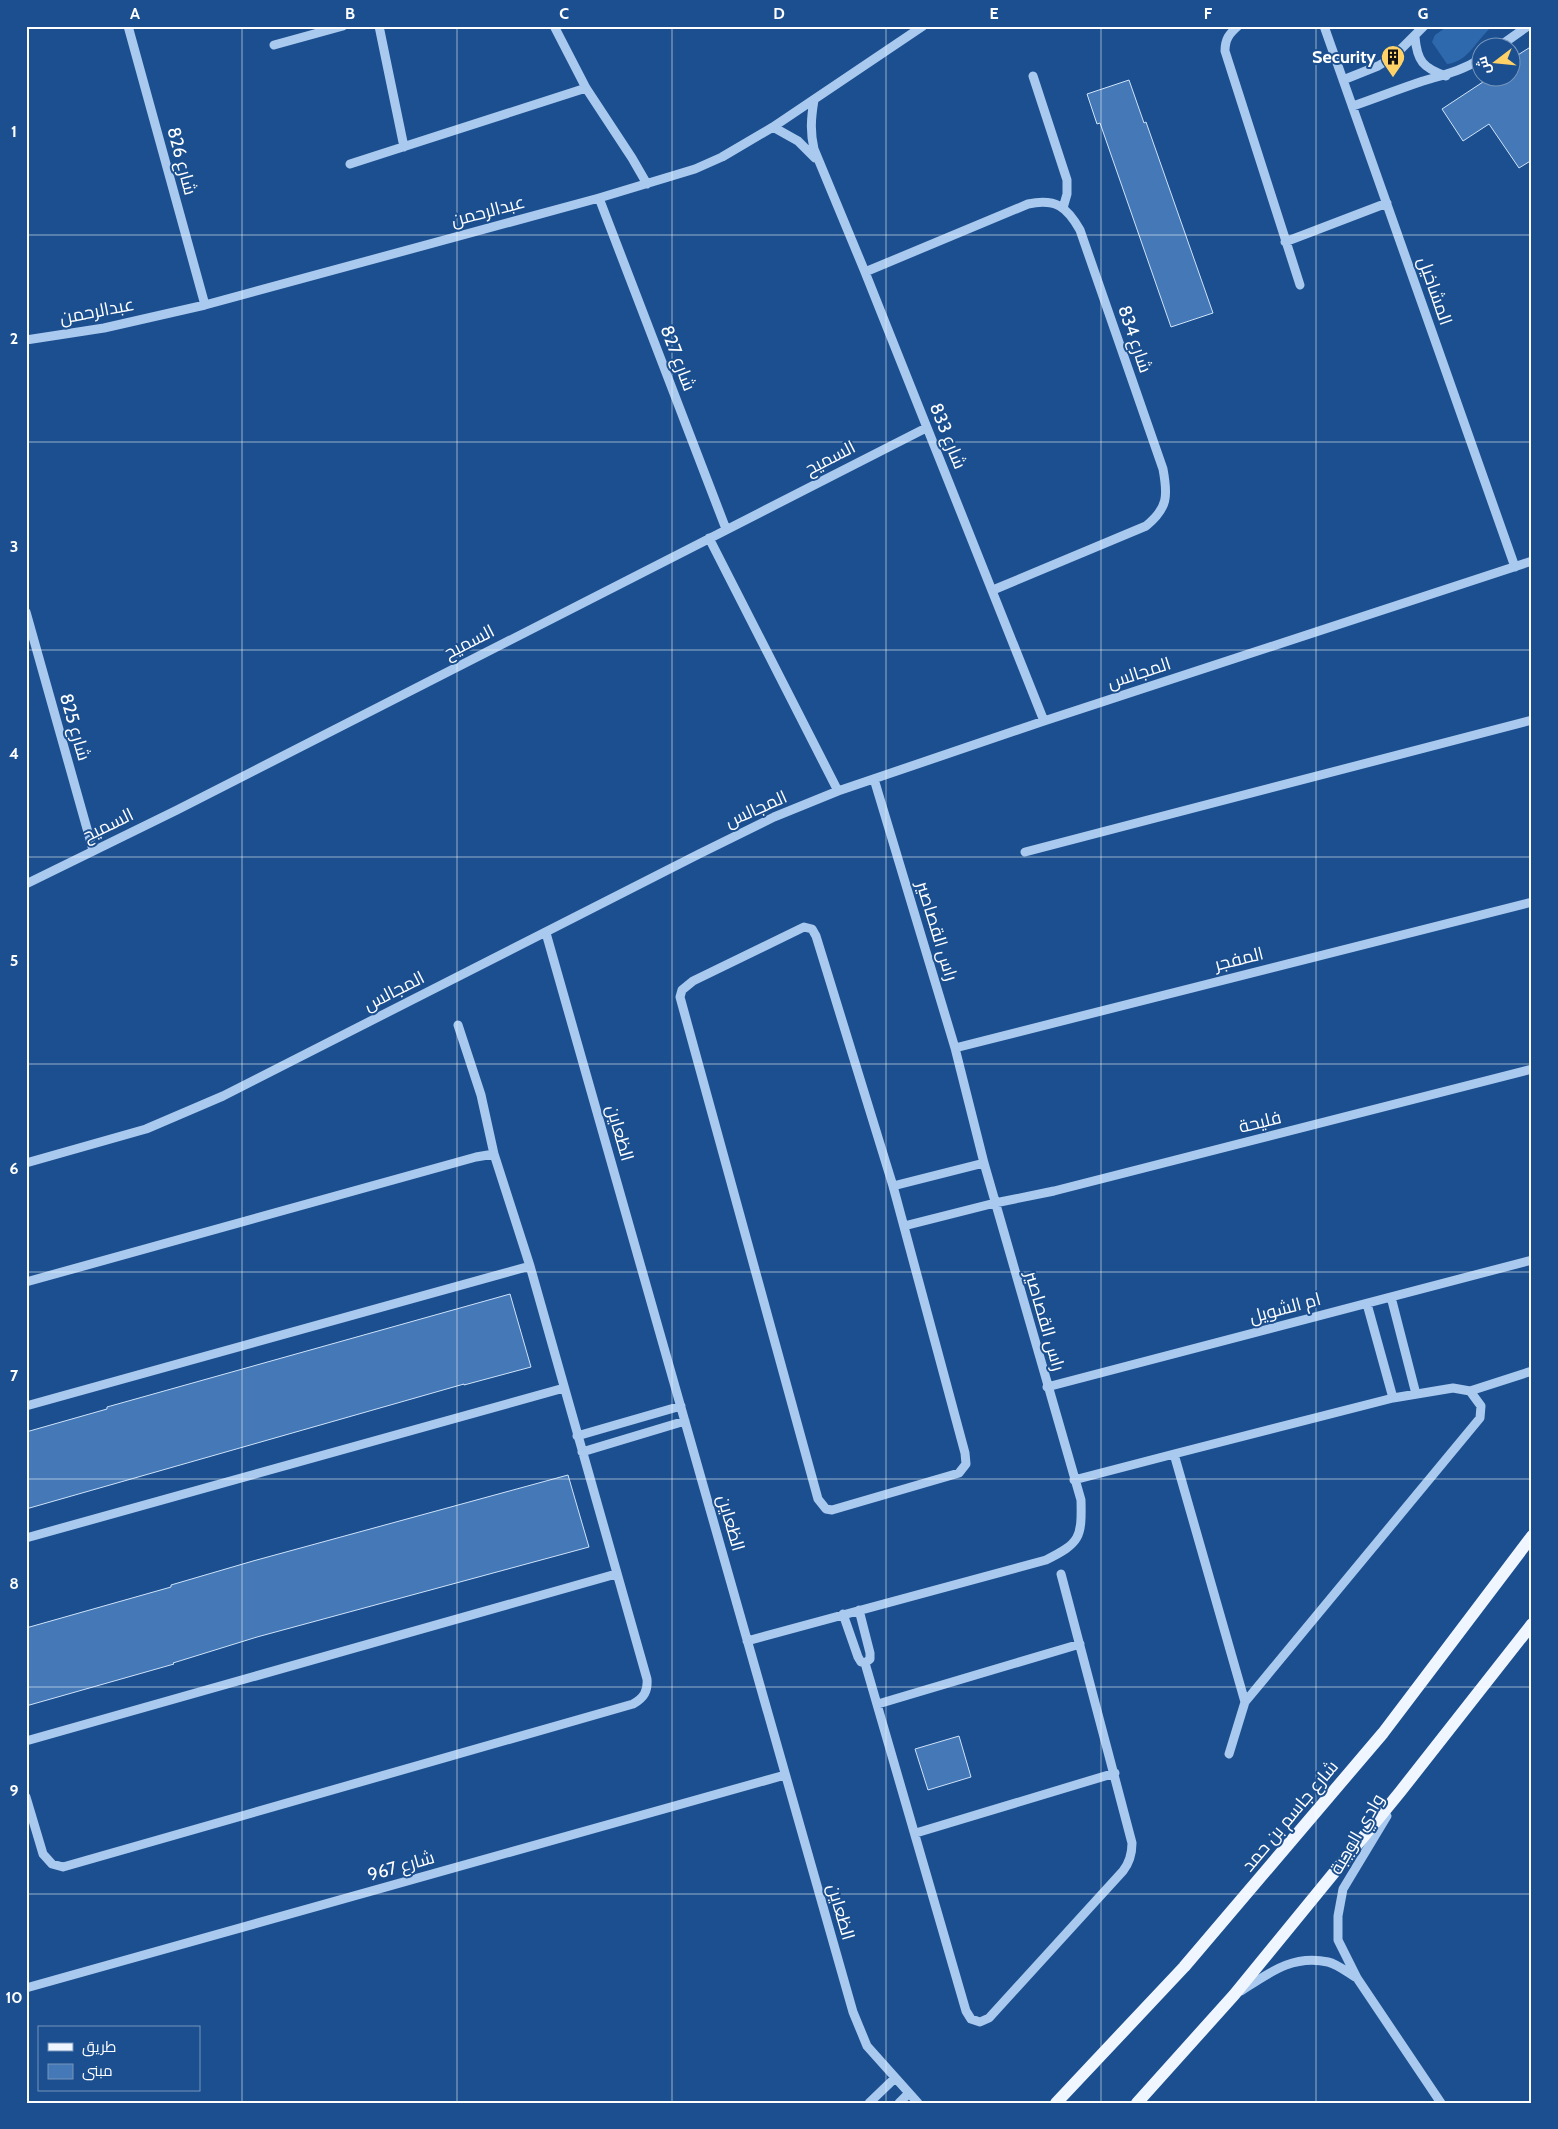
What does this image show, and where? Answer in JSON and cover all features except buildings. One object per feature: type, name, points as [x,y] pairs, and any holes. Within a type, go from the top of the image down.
[{"type":"main road","name":"شارع جاسم بن حمد","points":[[1056,2103],[1184,1967],[1383,1733],[1532,1536]]},
{"type":"main road","points":[[1137,2103],[1234,1995],[1400,1792],[1532,1624]]},
{"type":"street","name":"شارع 826","points":[[128,26],[205,305]]},
{"type":"street","points":[[274,45],[343,26]]},
{"type":"street","points":[[379,26],[404,146]]},
{"type":"street","points":[[554,26],[586,88],[647,184]]},
{"type":"street","name":"عبدالرحمن","points":[[26,340],[104,328],[205,305],[600,198],[695,169],[773,127],[922,26]]},
{"type":"street","points":[[1238,26],[1225,41],[1225,51],[1300,285]]},
{"type":"street","name":"المشاخيل","points":[[1324,26],[1515,567]]},
{"type":"street","points":[[1343,80],[1378,66],[1393,57],[1415,38],[1424,26]]},
{"type":"street","points":[[1511,38],[1528,26]]},
{"type":"street","points":[[1415,38],[1419,58],[1424,65],[1431,71],[1446,76]]},
{"type":"street","points":[[1353,106],[1426,80],[1446,76],[1470,65]]},
{"type":"street","points":[[865,272],[1028,204],[1051,202],[1063,208],[1067,194],[1067,180],[1033,76]]},
{"type":"street","points":[[350,164],[586,88]]},
{"type":"street","name":"شارع 833","points":[[814,100],[810,133],[814,149],[1044,721]]},
{"type":"street","name":"شارع 833","points":[[773,127],[798,141],[820,164]]},
{"type":"street","name":"شارع 827","points":[[600,198],[726,529]]},
{"type":"street","points":[[1285,242],[1387,203]]},
{"type":"street","name":"شارع 834","points":[[992,590],[1146,526],[1159,516],[1164,504],[1166,486],[1160,460],[1080,230],[1072,217],[1063,208]]},
{"type":"street","name":"السميح","points":[[26,884],[176,810],[926,428]]},
{"type":"street","points":[[709,538],[838,791]]},
{"type":"street","name":"المجالس","points":[[26,1163],[146,1129],[223,1096],[714,846],[838,791],[1044,721],[1532,561]]},
{"type":"street","name":"شارع 825","points":[[26,612],[93,850]]},
{"type":"street","points":[[1025,852],[1532,720]]},
{"type":"street","name":"راس القصاصير","points":[[747,1641],[1046,1560],[1070,1548],[1078,1535],[1081,1522],[1081,1500],[984,1163],[955,1048],[874,779]]},
{"type":"street","name":"المفجر","points":[[955,1048],[1532,902]]},
{"type":"street","points":[[804,926],[812,929],[816,936],[904,1226],[965,1453],[966,1464],[959,1473],[839,1509],[826,1509],[818,1499],[681,1005],[680,997],[686,986],[799,928],[804,926]]},
{"type":"street","name":"الظعاين","points":[[546,933],[853,2012],[866,2046],[918,2103]]},
{"type":"street","points":[[26,1797],[43,1854],[52,1864],[63,1867],[633,1704],[645,1695],[648,1687],[647,1679],[530,1266],[494,1154],[481,1095],[458,1025]]},
{"type":"street","name":"فليحة","points":[[904,1226],[996,1203],[1063,1189],[1532,1070]]},
{"type":"street","points":[[26,1282],[466,1160],[494,1154]]},
{"type":"street","points":[[893,1186],[984,1163]]},
{"type":"street","name":"ام الشويل","points":[[1047,1387],[1532,1260]]},
{"type":"street","points":[[26,1406],[530,1266]]},
{"type":"street","points":[[1390,1297],[1416,1394]]},
{"type":"street","points":[[1367,1304],[1393,1398]]},
{"type":"street","points":[[1074,1480],[1393,1398],[1453,1388],[1470,1391],[1532,1371]]},
{"type":"street","points":[[26,1538],[564,1388]]},
{"type":"street","points":[[1229,1754],[1245,1702],[1480,1418],[1481,1406],[1470,1391]]},
{"type":"street","points":[[578,1436],[681,1406]]},
{"type":"street","points":[[582,1452],[685,1421]]},
{"type":"street","points":[[1174,1454],[1245,1702]]},
{"type":"street","points":[[26,1741],[616,1574]]},
{"type":"street","points":[[866,1663],[966,2011],[972,2019],[980,2022],[989,2018],[1128,1865],[1132,1854],[1132,1843],[1115,1773],[1060,1574]]},
{"type":"street","points":[[859,1610],[870,1653],[870,1659],[866,1663]]},
{"type":"street","points":[[844,1614],[858,1658],[861,1662],[866,1663]]},
{"type":"street","points":[[878,1704],[1080,1644]]},
{"type":"street","points":[[916,1833],[1115,1773]]},
{"type":"street","name":"شارع 967","points":[[26,1988],[785,1775]]},
{"type":"street","name":"وادي الوجبة","points":[[1400,1792],[1343,1889],[1338,1916],[1338,1940],[1357,1978],[1441,2103]]},
{"type":"street","name":"وادي الوجبة","points":[[1234,1995],[1278,1968],[1301,1959],[1330,1962],[1357,1978]]},
{"type":"street","points":[[869,2103],[895,2078]]},
{"type":"street","points":[[898,2103],[909,2093]]},
{"type":"shaded area","points":[[1448,26],[1493,26],[1481,38],[1470,38],[1470,51],[1467,55],[1447,64],[1432,42],[1435,35]]},
{"type":"place","name":"Security","points":[[1393,78]]}]
